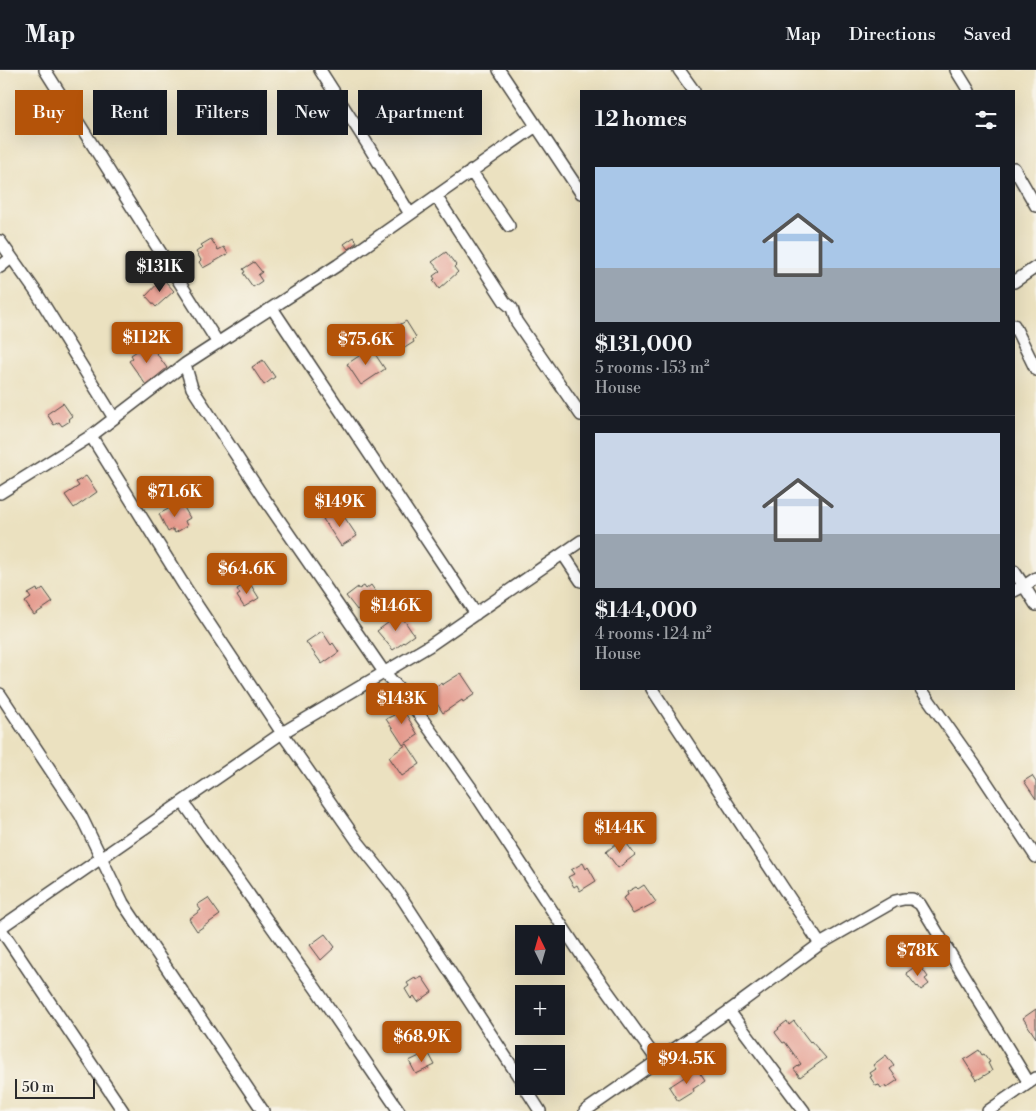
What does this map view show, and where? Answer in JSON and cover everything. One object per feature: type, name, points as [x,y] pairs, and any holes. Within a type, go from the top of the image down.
[{"type":"street","points":[[45,70],[218,343]]},
{"type":"street","points":[[320,70],[410,214]]},
{"type":"street","points":[[499,70],[580,192]]},
{"type":"street","points":[[679,70],[693,90]]},
{"type":"street","points":[[956,70],[968,90]]},
{"type":"street","points":[[0,493],[91,436],[184,364],[272,308],[536,126]]},
{"type":"street","points":[[1015,170],[1036,206]]},
{"type":"street","points":[[471,172],[509,226]]},
{"type":"street","points":[[436,196],[505,302],[512,308],[516,321],[580,414]]},
{"type":"street","points":[[0,241],[10,258],[36,292],[114,418]]},
{"type":"street","points":[[0,267],[10,258]]},
{"type":"street","points":[[1015,281],[1036,266]]},
{"type":"street","points":[[272,308],[476,614]]},
{"type":"street","points":[[1015,327],[1036,370]]},
{"type":"street","points":[[184,364],[192,388],[264,498],[384,672],[402,691],[468,784],[582,956],[657,1060]]},
{"type":"street","points":[[91,436],[175,571],[282,733],[358,842],[398,892],[515,1072]]},
{"type":"street","points":[[123,1111],[0,928],[282,733],[429,646],[580,542]]},
{"type":"street","points":[[563,554],[580,580]]},
{"type":"street","points":[[1015,574],[1019,588],[1036,605]]},
{"type":"street","points":[[1019,588],[1036,578]]},
{"type":"street","points":[[653,690],[820,944]]},
{"type":"street","points":[[922,690],[977,768],[1036,857]]},
{"type":"street","points":[[0,694],[81,816],[123,903],[263,1111]]},
{"type":"street","points":[[183,802],[316,989],[399,1111]]},
{"type":"street","points":[[585,1111],[729,1011],[820,944],[895,901],[904,899],[916,901],[920,904],[1032,1081],[992,1110]]},
{"type":"street","points":[[729,1011],[804,1111]]},
{"type":"street","points":[[530,1095],[540,1111]]},
{"type":"building","points":[[354,237],[357,242],[348,249],[344,244]]},
{"type":"building","points":[[211,239],[218,250],[224,247],[228,254],[203,268],[196,252],[203,247],[201,245]]},
{"type":"building","points":[[446,252],[456,265],[454,267],[458,272],[439,289],[433,280],[435,279],[433,276],[440,271],[432,262]]},
{"type":"building","points":[[254,262],[262,272],[258,275],[262,281],[253,287],[243,273],[245,272],[243,269]]},
{"type":"building","points":[[160,281],[162,284],[165,281],[174,291],[156,307],[146,296]]},
{"type":"building","points":[[406,321],[416,337],[413,340],[414,342],[403,349],[391,330]]},
{"type":"building","points":[[149,343],[167,368],[146,385],[129,361],[133,358],[131,355]]},
{"type":"building","points":[[371,348],[385,369],[361,385],[347,364]]},
{"type":"building","points":[[263,360],[275,377],[264,385],[252,367]]},
{"type":"building","points":[[63,403],[72,416],[68,419],[70,421],[62,426],[59,422],[54,425],[47,414]]},
{"type":"building","points":[[86,476],[97,492],[74,508],[65,495],[79,486],[76,482]]},
{"type":"building","points":[[181,502],[190,518],[185,521],[187,526],[175,533],[173,529],[168,532],[159,514]]},
{"type":"building","points":[[339,509],[357,536],[341,546],[323,519]]},
{"type":"building","points":[[249,582],[259,598],[244,607],[237,596],[240,594],[237,589]]},
{"type":"building","points":[[371,585],[378,595],[357,610],[346,596],[358,587],[359,589],[364,586],[366,589]]},
{"type":"building","points":[[43,588],[53,602],[34,615],[25,602],[31,598],[28,594],[37,589],[38,592]]},
{"type":"building","points":[[400,614],[414,635],[393,650],[377,631]]},
{"type":"building","points":[[322,631],[331,645],[333,643],[339,652],[322,664],[306,642]]},
{"type":"building","points":[[461,673],[475,694],[443,713],[429,691]]},
{"type":"building","points":[[400,704],[418,735],[403,745],[386,719],[394,715],[391,710]]},
{"type":"building","points":[[407,744],[420,764],[402,776],[389,757]]},
{"type":"building","points":[[1032,776],[1036,782],[1036,799],[1024,781]]},
{"type":"building","points":[[625,841],[635,855],[618,868],[606,852],[617,843],[619,846]]},
{"type":"building","points":[[583,863],[586,869],[588,867],[596,881],[580,891],[577,885],[574,887],[568,877],[574,874],[571,870]]},
{"type":"building","points":[[644,885],[656,902],[633,914],[623,898],[628,895],[627,892]]},
{"type":"building","points":[[208,898],[220,915],[197,931],[189,919],[201,910],[197,905]]},
{"type":"building","points":[[325,934],[335,947],[321,960],[310,945]]},
{"type":"building","points":[[919,964],[928,977],[925,979],[929,984],[921,990],[906,973]]},
{"type":"building","points":[[422,977],[432,992],[418,1002],[414,996],[411,999],[405,989],[409,986],[407,983],[415,978],[416,980]]},
{"type":"building","points":[[1036,1009],[1036,1038],[1023,1018]]},
{"type":"building","points":[[787,1021],[789,1025],[794,1021],[810,1042],[826,1058],[800,1077],[794,1069],[801,1064],[775,1032]]},
{"type":"building","points":[[979,1050],[990,1062],[988,1063],[992,1071],[977,1080],[964,1060]]},
{"type":"building","points":[[428,1052],[435,1065],[416,1074],[409,1061]]},
{"type":"building","points":[[886,1055],[894,1066],[890,1069],[898,1080],[886,1088],[885,1086],[881,1088],[879,1085],[876,1086],[870,1077],[872,1076],[870,1073],[876,1069],[873,1065]]},
{"type":"building","points":[[697,1069],[705,1081],[678,1101],[669,1087]]}]
